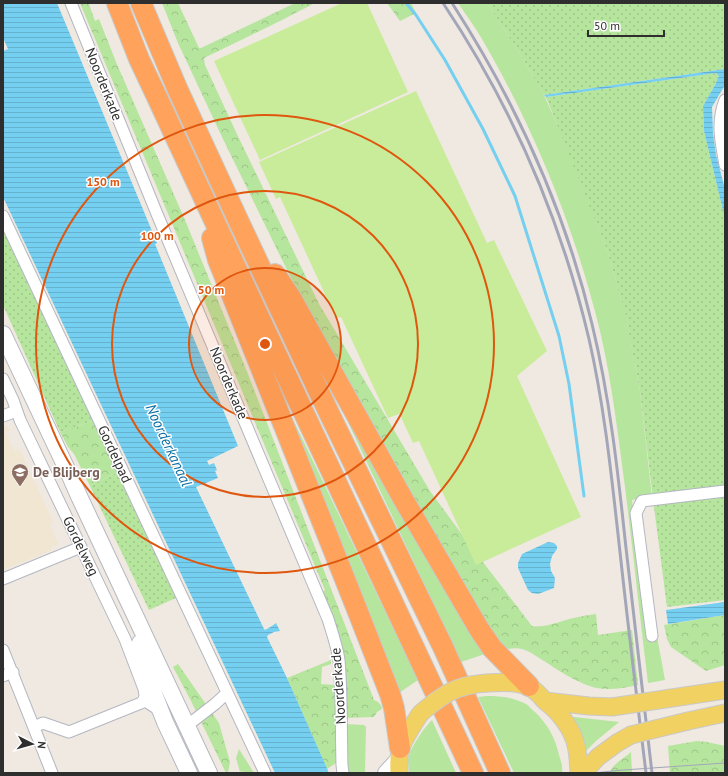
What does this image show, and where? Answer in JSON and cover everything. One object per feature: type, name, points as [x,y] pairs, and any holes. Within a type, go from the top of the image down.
[{"type":"highway","points":[[117,3],[139,59],[473,773]]},
{"type":"highway","points":[[141,3],[177,88],[239,222],[336,427],[443,647],[500,773]]},
{"type":"highway","points":[[200,190],[218,260],[390,694],[394,708],[399,760]]},
{"type":"highway","points":[[239,222],[292,298],[402,497],[479,629],[492,648],[529,686]]},
{"type":"main road","name":"Gordelweg","points":[[3,334],[209,773]]},
{"type":"main road","name":"Gordelweg","points":[[3,354],[62,482],[73,501],[201,773]]},
{"type":"main road","name":"Gordelweg","points":[[139,625],[146,628],[159,648],[218,773]]},
{"type":"main road","name":"Gordelweg","points":[[140,643],[140,658],[165,722],[189,773]]},
{"type":"main road","points":[[386,773],[399,760],[410,730],[420,714],[443,695],[457,688],[472,684],[501,682],[529,686],[559,713],[572,732],[576,743],[579,773]]},
{"type":"main road","points":[[545,701],[612,707],[725,690]]},
{"type":"main road","points":[[583,773],[598,757],[631,735],[725,713]]},
{"type":"main road","points":[[688,721],[725,724]]},
{"type":"street","name":"Noorderkade","points":[[71,3],[157,214],[328,619],[338,659],[343,773]]},
{"type":"street","points":[[725,100],[719,127],[725,165]]},
{"type":"street","name":"Gordelpad","points":[[3,216],[265,773]]},
{"type":"street","name":"Gordelweg","points":[[3,379],[13,400],[16,411],[128,645],[144,689],[144,700]]},
{"type":"street","points":[[3,416],[16,411]]},
{"type":"street","points":[[652,636],[636,513],[642,501],[725,491]]},
{"type":"street","points":[[3,579],[81,547]]},
{"type":"street","points":[[3,650],[8,674],[34,727],[52,773]]},
{"type":"street","points":[[193,721],[227,693]]},
{"type":"street","points":[[34,727],[43,723],[69,732],[141,704],[144,700],[156,708],[159,707]]},
{"type":"shaded area","name":"De Blijberg","points":[[7,425],[10,431],[6,432],[14,451],[19,449],[53,522],[50,524],[58,544],[51,547],[52,550],[3,570],[3,427]]},
{"type":"green space","points":[[80,3],[90,3],[89,4],[95,21],[99,19],[116,62],[185,220],[248,374],[374,700],[381,706],[382,709],[377,712],[374,717],[344,718],[322,592],[325,590]]},
{"type":"green space","points":[[162,3],[178,3],[199,48],[201,48],[295,3],[315,3],[204,58],[205,65],[235,130],[319,304],[430,491],[532,626],[537,627],[596,614],[598,635],[632,630],[638,685],[611,689],[591,687],[568,676],[525,650],[515,648],[501,650],[446,555],[289,274],[222,137],[178,43]]},
{"type":"green space","points":[[342,3],[367,3],[408,92],[260,160],[214,61]]},
{"type":"green space","points":[[387,3],[411,3],[416,13],[400,21]]},
{"type":"green space","points":[[458,3],[487,3],[522,57],[544,95],[567,147],[607,250],[625,311],[640,391],[652,497],[632,500],[646,631],[656,631],[665,680],[648,683],[617,428],[604,350],[590,293],[566,218],[536,144],[501,73],[482,39]]},
{"type":"green space","points":[[487,3],[725,3],[725,69],[544,95],[522,57]]},
{"type":"green space","points":[[716,73],[719,76],[703,106],[704,131],[725,219],[725,600],[667,607],[640,391],[625,312],[607,250],[546,97]]},
{"type":"green space","points":[[416,91],[487,243],[494,240],[547,351],[517,376],[581,517],[476,565],[419,441],[413,443],[399,414],[388,418],[341,317],[336,318],[280,197],[276,199],[259,162]]},
{"type":"green space","points":[[3,222],[95,420],[60,432],[3,305]]},
{"type":"green space","points":[[266,363],[418,680],[396,695]]},
{"type":"green space","points":[[328,380],[485,654],[461,662]]},
{"type":"green space","points":[[95,420],[120,471],[90,486],[74,454],[68,447],[60,432]]},
{"type":"green space","points":[[120,471],[178,597],[149,610],[90,486]]},
{"type":"green space","points":[[725,615],[725,665],[706,671],[671,647],[667,639],[664,625]]},
{"type":"green space","points":[[331,660],[331,664],[322,667],[321,684],[336,685],[336,763],[327,769],[287,678]]},
{"type":"green space","points":[[178,664],[219,723],[230,762],[228,773],[226,773],[173,667]]},
{"type":"green space","points":[[487,696],[511,698],[526,704],[535,712],[544,722],[553,737],[561,762],[562,773],[514,773],[478,697]]},
{"type":"green space","points":[[565,716],[619,722],[585,752]]},
{"type":"green space","points":[[432,720],[456,773],[409,773],[408,760],[411,750],[421,733]]},
{"type":"green space","points":[[346,724],[364,725],[366,727],[365,773],[345,773]]},
{"type":"green space","points":[[697,741],[725,746],[725,773],[670,773],[668,746]]},
{"type":"green space","points":[[239,749],[254,773],[240,772],[236,758]]},
{"type":"green space","points":[[631,752],[632,773],[609,773],[616,764]]},
{"type":"water","name":"Noorderkanaal","points":[[3,3],[57,3],[157,243],[155,244],[238,446],[207,461],[209,465],[214,463],[218,478],[196,487],[264,629],[265,630],[276,623],[280,631],[274,632],[267,637],[329,773],[275,773],[3,197],[3,51],[8,49],[3,38]]},
{"type":"water","points":[[725,69],[725,85],[712,107],[716,155],[725,189],[725,219],[704,131],[703,106],[719,76],[716,73],[546,97],[544,95]]},
{"type":"water","points":[[548,542],[554,543],[557,546],[550,564],[551,571],[555,578],[554,588],[538,594],[532,593],[528,590],[518,568],[518,563],[522,554]]},
{"type":"water","points":[[725,602],[725,615],[668,624],[666,610]]},
{"type":"waterway","points":[[406,3],[416,15],[445,60],[483,129],[515,196],[559,336],[569,384],[584,496]]},
{"type":"tram line","points":[[593,773],[725,763]]},
{"type":"railway","points":[[443,3],[491,82],[531,165],[564,251],[589,339],[604,418],[646,773]]},
{"type":"railway","points":[[452,3],[497,78],[536,158],[568,240],[581,281],[604,380],[613,436],[652,773]]},
{"type":"place","name":"De Blijberg","points":[[20,487]]}]
